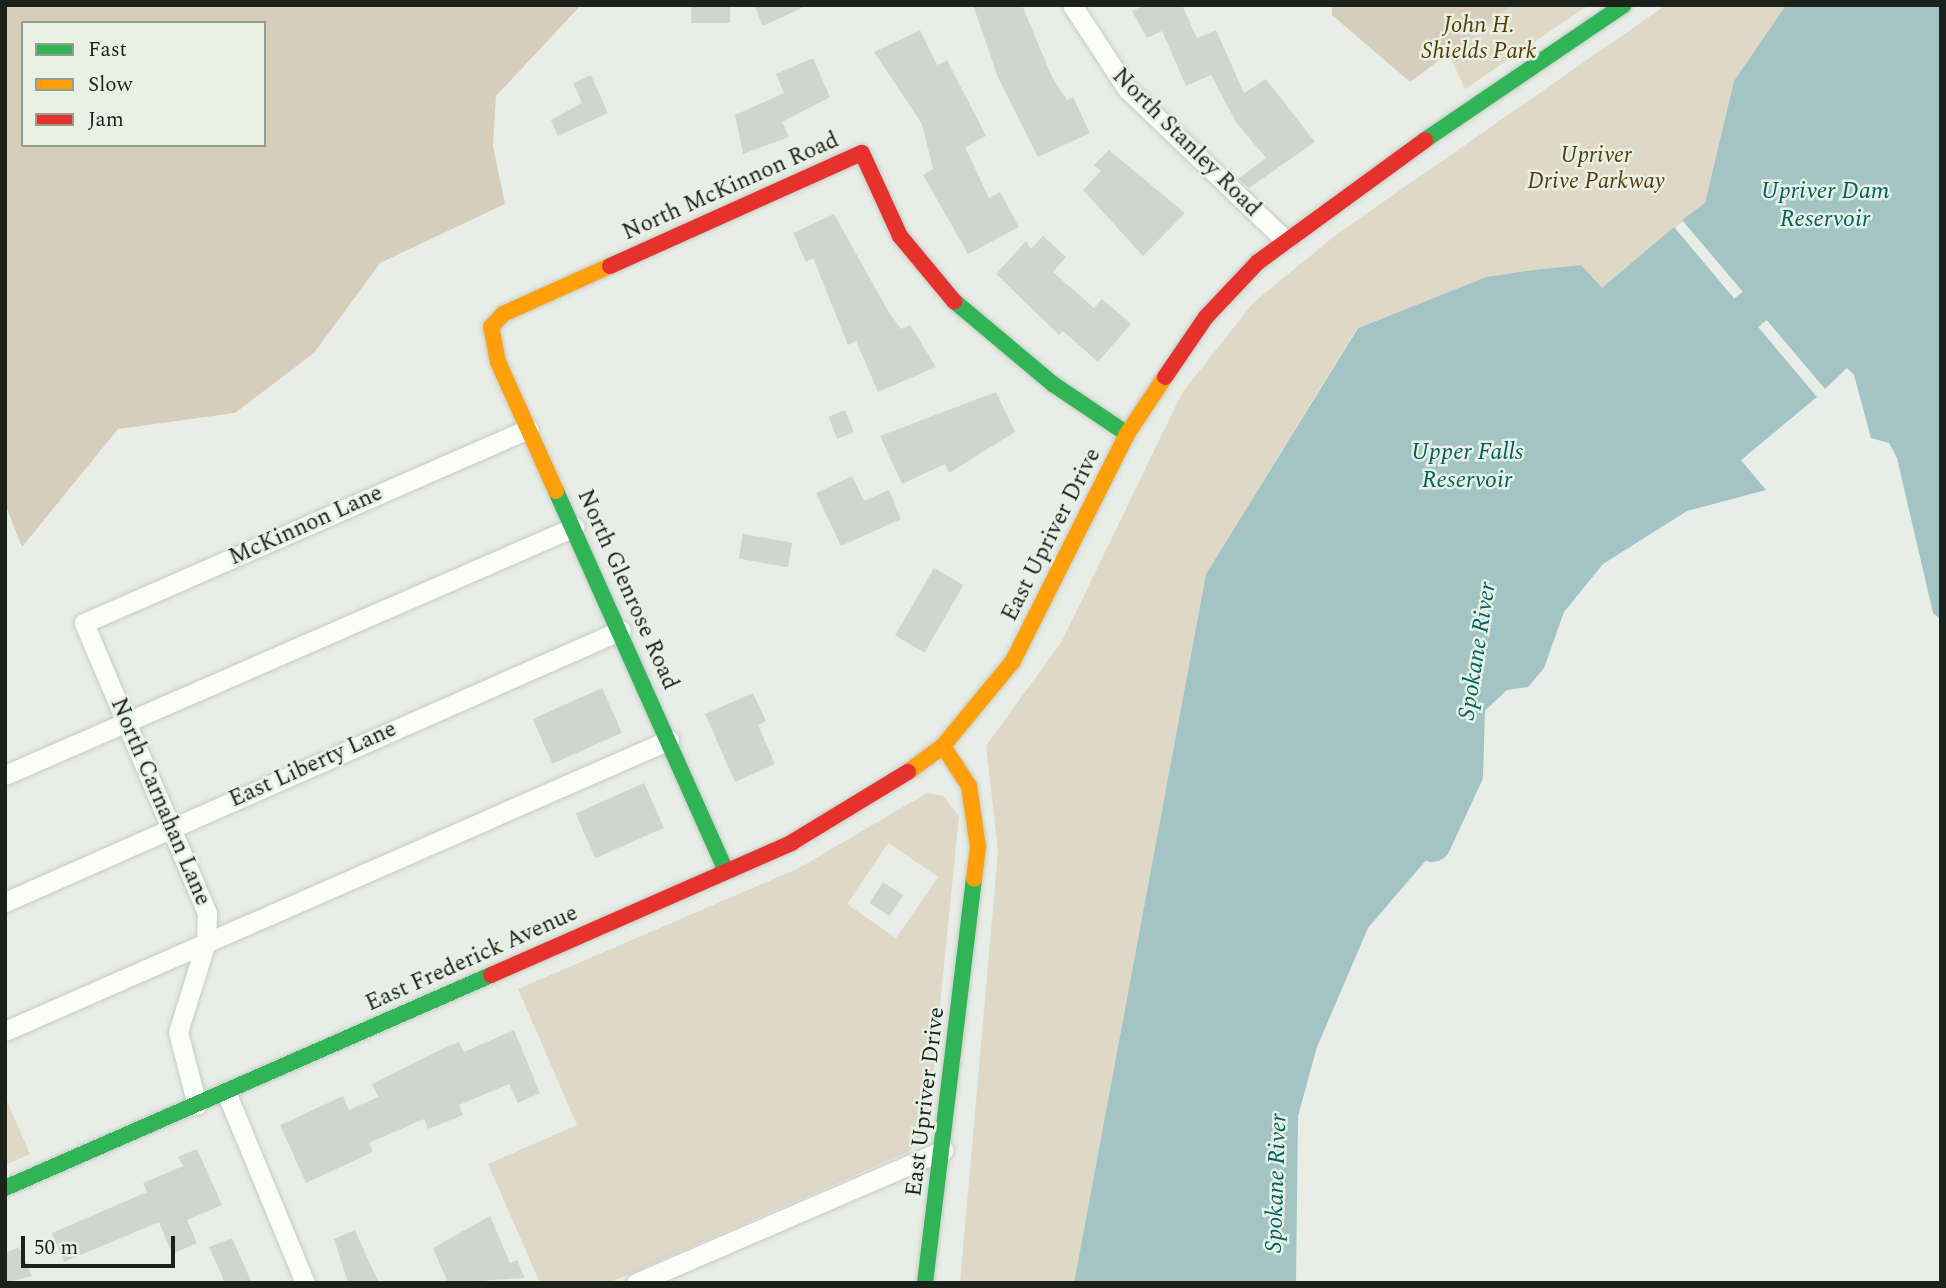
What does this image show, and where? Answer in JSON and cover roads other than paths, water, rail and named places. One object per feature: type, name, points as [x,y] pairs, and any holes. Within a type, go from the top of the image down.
[{"type":"main road","name":"East Upriver Drive","points":[[925,1283],[978,847],[969,786],[943,746],[1013,661],[1127,434],[1206,317],[1285,240],[1624,5]]},
{"type":"main road","name":"North McKinnon Road","points":[[492,327],[503,314],[862,153],[900,236],[942,291],[1043,376],[1127,434]]},
{"type":"main road","name":"North Glenrose Road","points":[[492,327],[498,362],[621,630],[726,872]]},
{"type":"main road","name":"East Frederick Avenue","points":[[5,1188],[726,872],[876,794],[943,746]]},
{"type":"street","name":"North Stanley Road","points":[[1072,5],[1127,89],[1285,240]]},
{"type":"street","name":"McKinnon Lane","points":[[84,624],[529,429]]},
{"type":"street","points":[[5,775],[574,527]]},
{"type":"street","name":"North Carnahan Lane","points":[[84,624],[200,886],[206,942],[178,1032],[197,1105]]},
{"type":"street","name":"East Liberty Lane","points":[[5,902],[621,630]]},
{"type":"street","points":[[5,1031],[669,740]]},
{"type":"street","points":[[226,1092],[305,1283]]},
{"type":"street","points":[[636,1283],[943,1150]]},
{"type":"water","name":"Upriver Dam Reservoir","points":[[1786,5],[1941,5],[1941,620],[1933,613],[1897,458],[1889,443],[1871,438],[1854,375],[1847,368],[1825,389],[1682,220],[1705,203],[1734,81]]},
{"type":"water","name":"Upper Falls Reservoir","points":[[1674,227],[1817,397],[1741,460],[1766,490],[1687,511],[1603,564],[1564,612],[1544,668],[1528,687],[1507,690],[1478,717],[1439,845],[1368,928],[1317,1047],[1298,1116],[1296,1283],[1074,1283],[1206,574],[1358,328],[1486,277],[1581,265],[1602,288]]},
{"type":"waterway","name":"Spokane River","points":[[1708,342],[1794,274]]},
{"type":"waterway","name":"Spokane River","points":[[1432,843],[1464,774],[1466,712]]},
{"type":"park label","name":"John H. Shields Park","points":[[1479,39]]},
{"type":"park label","name":"Upriver Drive Parkway","points":[[1596,169]]}]
